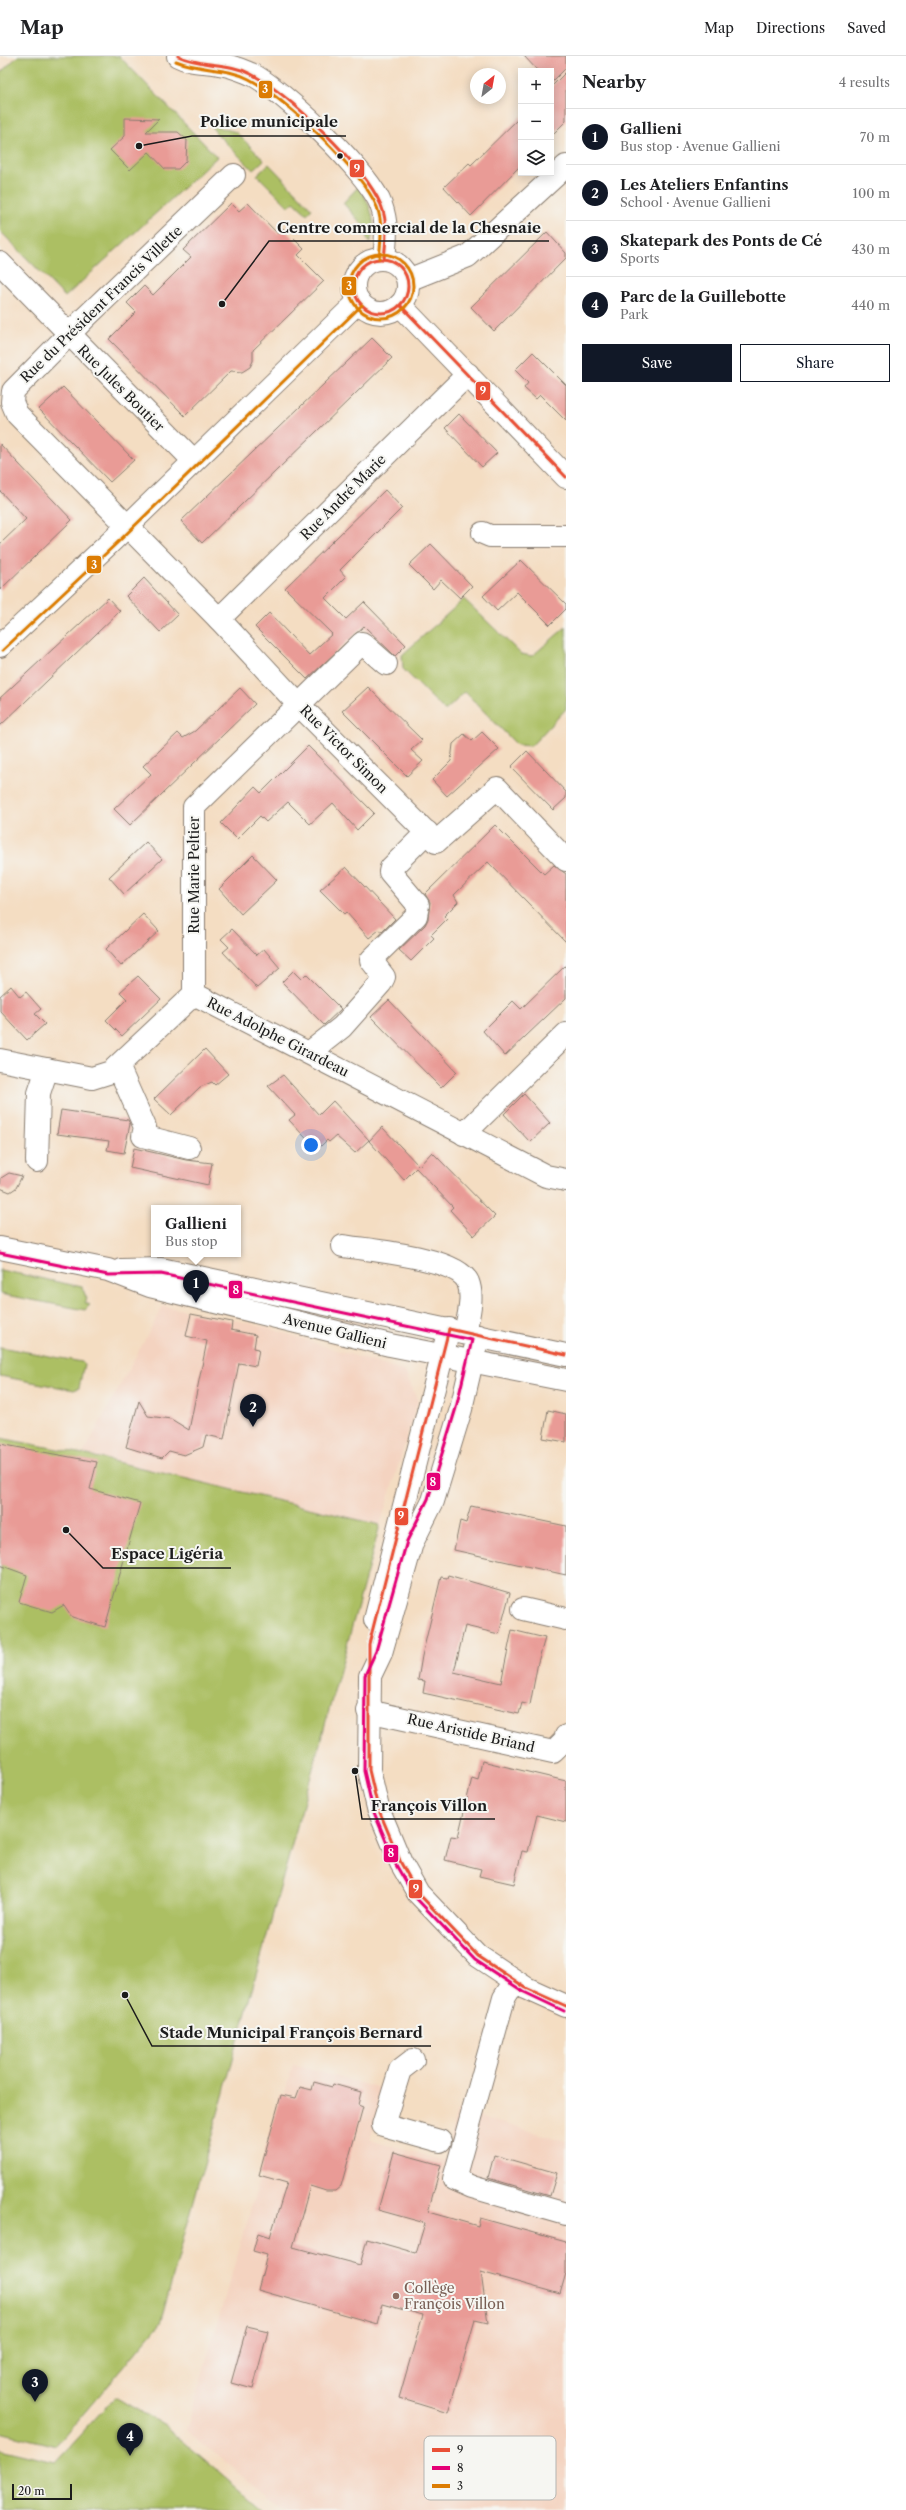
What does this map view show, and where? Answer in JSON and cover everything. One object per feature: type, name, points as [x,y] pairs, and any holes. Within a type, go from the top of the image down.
[{"type":"street","points":[[178,56],[195,62],[209,59],[238,69],[277,90],[360,173],[373,189],[381,205],[388,235],[384,259]]},
{"type":"street","name":"Rue du Président Francis Villette","points":[[127,527],[17,414],[6,389],[69,335],[234,175]]},
{"type":"street","points":[[408,280],[468,256],[562,178]]},
{"type":"street","points":[[384,259],[399,265],[408,280],[408,292],[400,305],[392,311],[378,313],[366,308],[359,301],[354,285],[358,272],[368,262],[384,259]]},
{"type":"street","name":"Rue Jules Boutier","points":[[0,263],[193,460]]},
{"type":"street","points":[[0,646],[127,527],[193,460],[359,301]]},
{"type":"street","points":[[400,305],[566,477]]},
{"type":"street","name":"Rue André Marie","points":[[219,619],[468,374]]},
{"type":"street","name":"Rue Victor Simon","points":[[127,527],[219,619],[298,704],[436,842],[497,788],[566,860]]},
{"type":"street","points":[[483,532],[490,536],[566,536]]},
{"type":"street","name":"Rue Marie Peltier","points":[[194,994],[194,807],[362,643],[386,664]]},
{"type":"street","points":[[309,1053],[342,1027],[381,983],[384,977],[372,964],[371,960],[416,916],[419,910],[418,905],[390,872],[391,868],[427,832]]},
{"type":"street","name":"Rue Adolphe Girardeau","points":[[0,1060],[92,1078],[111,1072],[194,994],[546,1176],[566,1180]]},
{"type":"street","points":[[464,1134],[566,1034]]},
{"type":"street","points":[[118,1066],[145,1127],[143,1136],[189,1148]]},
{"type":"street","points":[[37,1161],[39,1093],[47,1069]]},
{"type":"street","points":[[343,1246],[414,1255],[454,1269],[467,1280],[471,1293],[464,1333],[472,1363],[433,1501],[412,1543],[381,1653],[370,1676]]},
{"type":"street","name":"Avenue Gallieni","points":[[0,1248],[108,1270],[150,1286],[390,1345],[472,1363],[566,1380]]},
{"type":"street","name":"Avenue Gallieni","points":[[108,1270],[161,1269],[566,1355]]},
{"type":"street","points":[[464,1333],[444,1356],[368,1644],[367,1661],[370,1676],[368,1711],[369,1770],[373,1791],[406,1872],[418,1893],[472,1950],[526,1988],[566,2006]]},
{"type":"street","points":[[523,1609],[566,1620]]},
{"type":"street","name":"Rue Aristide Briand","points":[[368,1711],[553,1752],[565,1740],[566,1736]]},
{"type":"street","points":[[515,1981],[504,1998],[454,2179],[472,2187],[566,2214]]},
{"type":"street","points":[[413,2060],[400,2070],[383,2125],[440,2141]]},
{"type":"shaded area","points":[[163,1306],[259,1325],[405,1372],[418,1401],[380,1525],[83,1454]]},
{"type":"shaded area","name":"Collège François Villon","points":[[293,2065],[385,2090],[370,2139],[444,2161],[457,2111],[566,2141],[566,2510],[285,2510],[186,2430]]},
{"type":"green space","points":[[18,56],[119,56],[217,157],[65,297],[0,231],[0,73]]},
{"type":"green space","points":[[211,125],[236,132],[264,160],[253,170],[216,133]]},
{"type":"green space","points":[[269,164],[312,209],[307,214],[294,202],[289,207],[257,175]]},
{"type":"green space","points":[[359,186],[372,214],[373,229],[369,243],[362,224],[343,203]]},
{"type":"green space","points":[[464,599],[521,654],[532,656],[566,627],[566,709],[531,746],[517,745],[465,692],[445,711],[403,669],[402,655]]},
{"type":"green space","points":[[0,1270],[82,1287],[86,1297],[85,1303],[90,1305],[85,1310],[0,1294]]},
{"type":"green space","points":[[0,1347],[82,1362],[84,1364],[79,1388],[74,1390],[0,1376]]},
{"type":"green space","points":[[0,1438],[83,1454],[380,1525],[160,2324],[56,2446],[0,2432]]},
{"type":"green space","points":[[115,2397],[165,2426],[264,2510],[0,2510],[0,2449],[55,2462]]},
{"type":"building","points":[[524,56],[566,56],[566,68],[554,80],[554,68],[535,68]]},
{"type":"building","points":[[566,72],[566,121],[554,133],[554,104],[554,84]]},
{"type":"building","points":[[125,118],[159,119],[146,132],[178,132],[187,140],[186,161],[178,169],[165,169],[149,152],[130,170],[110,150],[125,136]]},
{"type":"building","points":[[518,119],[518,168],[471,216],[444,187],[469,163],[471,165]]},
{"type":"building","points":[[231,203],[239,211],[248,203],[278,234],[283,228],[304,249],[298,255],[324,281],[253,350],[253,361],[250,367],[242,372],[231,371],[185,416],[109,339],[136,312],[127,303],[144,286],[153,295],[191,257],[183,250]]},
{"type":"building","points":[[547,232],[566,253],[566,258],[494,331],[471,307]]},
{"type":"building","points":[[372,338],[392,358],[202,543],[181,521]]},
{"type":"building","points":[[533,352],[566,385],[566,421],[540,395],[536,399],[524,388],[528,383],[515,370]]},
{"type":"building","points":[[63,387],[134,460],[110,482],[39,409]]},
{"type":"building","points":[[459,414],[497,453],[482,467],[445,428]]},
{"type":"building","points":[[0,444],[72,520],[0,590],[0,544],[26,519],[0,491]]},
{"type":"building","points":[[385,490],[402,508],[340,570],[346,577],[325,598],[346,619],[364,602],[406,645],[395,656],[364,626],[307,679],[255,627],[269,613],[309,655],[332,634],[285,588]]},
{"type":"building","points":[[431,544],[472,586],[460,598],[441,580],[433,589],[409,565]]},
{"type":"building","points":[[521,560],[566,604],[566,609],[550,625],[517,592],[497,611],[483,596]]},
{"type":"building","points":[[144,578],[178,615],[160,632],[126,596]]},
{"type":"building","points":[[108,598],[120,611],[0,726],[0,698]]},
{"type":"building","points":[[368,687],[422,740],[411,750],[423,761],[407,776],[342,711]]},
{"type":"building","points":[[240,688],[255,704],[130,825],[114,809],[151,774],[143,766],[178,733],[183,738],[195,731]]},
{"type":"building","points":[[482,732],[499,749],[447,796],[432,780],[451,761],[453,744],[464,734],[472,741]]},
{"type":"building","points":[[308,746],[374,813],[357,830],[333,803],[310,824],[288,802],[266,822],[260,816],[237,839],[221,823],[255,787],[261,793]]},
{"type":"building","points":[[527,751],[566,792],[566,798],[553,810],[511,767]]},
{"type":"building","points":[[495,825],[544,874],[554,865],[566,874],[566,942],[488,862],[454,895],[458,902],[444,916],[447,919],[431,935],[434,938],[411,961],[399,950],[425,925],[428,919],[430,902],[425,894]]},
{"type":"building","points":[[146,842],[162,859],[124,894],[109,877]]},
{"type":"building","points":[[253,855],[277,880],[241,914],[219,889]]},
{"type":"building","points":[[346,867],[395,919],[382,932],[379,930],[369,938],[346,912],[344,914],[320,890]]},
{"type":"building","points":[[143,914],[159,931],[121,966],[106,949]]},
{"type":"building","points":[[232,929],[257,955],[264,949],[280,968],[257,988],[223,952],[229,947],[221,939]]},
{"type":"building","points":[[566,965],[566,998],[505,1056],[483,1031],[513,1001],[521,1009]]},
{"type":"building","points":[[293,971],[301,979],[306,974],[341,1009],[324,1025],[282,982]]},
{"type":"building","points":[[138,976],[161,999],[122,1036],[106,1020],[127,999],[120,992]]},
{"type":"building","points":[[11,986],[20,997],[26,992],[41,1009],[35,1014],[45,1024],[27,1040],[0,1011],[0,996]]},
{"type":"building","points":[[389,1000],[457,1072],[441,1088],[371,1017]]},
{"type":"building","points":[[205,1049],[228,1074],[215,1085],[212,1082],[200,1087],[171,1115],[154,1099]]},
{"type":"building","points":[[283,1075],[319,1115],[333,1101],[369,1140],[355,1153],[336,1136],[329,1142],[327,1140],[317,1150],[289,1120],[295,1115],[268,1086]]},
{"type":"building","points":[[524,1094],[550,1123],[530,1142],[504,1114]]},
{"type":"building","points":[[61,1110],[128,1120],[130,1124],[124,1153],[107,1150],[109,1141],[57,1134]]},
{"type":"building","points":[[382,1127],[419,1166],[432,1152],[495,1216],[474,1236],[450,1210],[453,1207],[416,1168],[404,1180],[369,1141]]},
{"type":"building","points":[[134,1148],[186,1160],[212,1163],[208,1185],[130,1168]]},
{"type":"building","points":[[9,1173],[22,1176],[16,1188],[10,1192],[0,1188],[1,1178]]},
{"type":"building","points":[[191,1314],[232,1322],[231,1330],[256,1335],[254,1348],[259,1349],[256,1366],[239,1363],[224,1439],[206,1435],[203,1447],[184,1455],[169,1451],[162,1458],[126,1447],[139,1401],[148,1416],[171,1419],[189,1430],[207,1341],[186,1336]]},
{"type":"building","points":[[548,1410],[566,1414],[566,1442],[543,1438]]},
{"type":"building","points":[[0,1444],[97,1462],[90,1489],[140,1503],[105,1627],[72,1617],[64,1605],[52,1612],[19,1602],[27,1575],[0,1565]]},
{"type":"building","points":[[471,1506],[566,1526],[566,1575],[454,1550],[460,1521],[466,1523]]},
{"type":"building","points":[[448,1575],[510,1593],[499,1634],[465,1626],[454,1672],[501,1683],[512,1630],[545,1638],[538,1662],[530,1705],[522,1703],[519,1714],[423,1693],[425,1681],[418,1680],[422,1656],[441,1577],[447,1578]]},
{"type":"building","points":[[482,1761],[566,1781],[566,1822],[537,1815],[528,1852],[522,1851],[514,1884],[479,1876],[481,1869],[445,1860],[451,1836],[458,1837],[472,1778],[478,1780]]},
{"type":"building","points":[[314,2082],[332,2087],[333,2084],[361,2092],[358,2105],[363,2107],[341,2186],[335,2191],[326,2191],[310,2186],[293,2247],[360,2265],[367,2239],[416,2253],[425,2223],[378,2210],[394,2152],[441,2165],[428,2212],[478,2226],[480,2218],[566,2242],[566,2273],[560,2294],[481,2272],[488,2323],[475,2320],[448,2413],[399,2398],[423,2315],[382,2304],[377,2324],[258,2290],[267,2255],[253,2251],[258,2233],[270,2237],[287,2183],[259,2175],[281,2095],[296,2098],[300,2087],[312,2090]]},
{"type":"building","points":[[494,2155],[557,2173],[550,2196],[488,2178]]},
{"type":"building","points":[[247,2326],[268,2331],[253,2389],[231,2383]]},
{"type":"transit line","name":"9","points":[[178,56],[196,62],[242,70],[251,74],[285,97],[324,132],[359,171],[381,205],[386,225],[384,259]]},
{"type":"transit line","name":"3","points":[[176,61],[240,75],[249,79],[282,102],[320,136],[355,174],[377,207],[381,226],[379,258]]},
{"type":"transit line","name":"3","points":[[375,254],[387,254],[404,263],[411,274],[413,286],[411,298],[404,309],[387,318],[375,318],[363,313],[354,304],[349,292],[349,280],[354,268],[363,259],[375,254]]},
{"type":"transit line","name":"9","points":[[376,259],[386,259],[396,263],[404,271],[408,281],[408,286],[408,291],[404,301],[396,309],[386,313],[376,313],[366,309],[358,301],[354,291],[354,281],[358,271],[366,263],[376,259]]},
{"type":"transit line","name":"3","points":[[3,650],[117,543],[362,305]]},
{"type":"transit line","name":"9","points":[[400,305],[566,477]]},
{"type":"transit line","name":"8","points":[[0,1253],[108,1275],[161,1274],[472,1340],[456,1408],[428,1499],[407,1541],[376,1651],[365,1675],[364,1771],[373,1810],[396,1865],[414,1896],[475,1960],[524,1992],[564,2011]]},
{"type":"transit line","name":"9","points":[[449,1329],[369,1644],[369,1770],[378,1808],[401,1863],[418,1893],[478,1956],[526,1988],[566,2006]]},
{"type":"transit line","name":"9","points":[[449,1329],[566,1355]]},
{"type":"place","name":"Police municipale","points":[[139,146]]},
{"type":"place","name":"Centre commercial de la Chesnaie","points":[[222,304]]},
{"type":"place","name":"Gallieni","points":[[196,1303]]},
{"type":"place","name":"Les Ateliers Enfantins","points":[[253,1427]]},
{"type":"place","name":"Espace Ligéria","points":[[66,1530]]},
{"type":"place","name":"François Villon","points":[[355,1771]]},
{"type":"place","name":"Stade Municipal François Bernard","points":[[125,1995]]},
{"type":"place","name":"Collège François Villon","points":[[396,2296]]},
{"type":"place","name":"Skatepark des Ponts de Cé","points":[[35,2402]]},
{"type":"place","name":"Parc de la Guillebotte","points":[[130,2456]]}]
